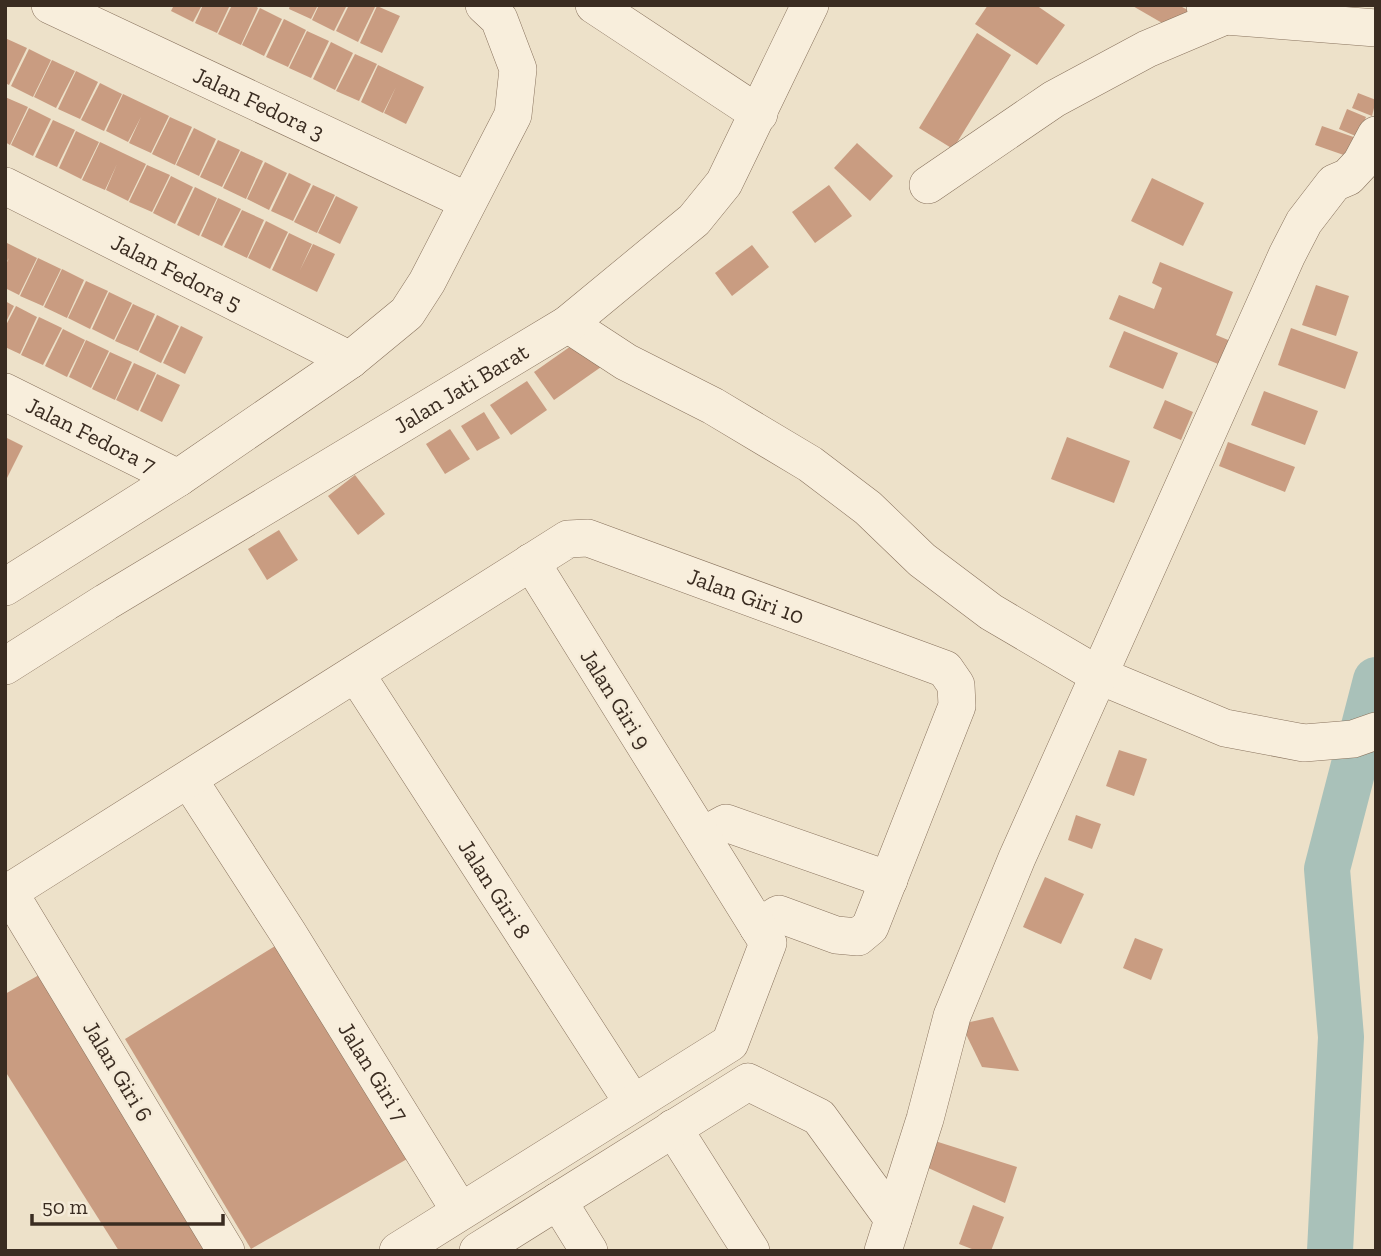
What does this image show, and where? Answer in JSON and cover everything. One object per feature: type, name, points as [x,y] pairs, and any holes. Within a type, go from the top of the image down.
[{"type":"street","name":"Jalan Fedora 3","points":[[50,5],[467,201]]},
{"type":"street","points":[[593,5],[759,114]]},
{"type":"street","name":"Jalan Jati Barat","points":[[5,666],[106,602],[568,324],[694,220],[724,183],[810,5]]},
{"type":"street","points":[[928,185],[1054,99],[1214,11],[1376,27]]},
{"type":"street","points":[[5,587],[178,478],[350,360],[407,313],[427,282],[513,115],[518,69],[492,12]]},
{"type":"street","points":[[888,1235],[925,1119],[952,1016],[1017,858],[1256,322],[1304,222],[1334,183],[1348,177],[1361,163],[1376,135]]},
{"type":"street","name":"Jalan Fedora 5","points":[[5,186],[350,360]]},
{"type":"street","points":[[568,324],[626,362],[713,406],[810,464],[868,508],[922,560],[991,612],[1100,676],[1225,728],[1304,743],[1364,735]]},
{"type":"street","name":"Jalan Fedora 7","points":[[5,392],[178,478]]},
{"type":"street","name":"Jalan Giri 10","points":[[9,892],[568,539],[588,538],[945,669],[956,685],[957,705],[889,880]]},
{"type":"street","name":"Jalan Giri 9","points":[[531,562],[763,935]]},
{"type":"street","name":"Jalan Giri 8","points":[[356,674],[633,1103]]},
{"type":"street","name":"Jalan Giri 7","points":[[188,780],[288,933],[460,1211]]},
{"type":"street","points":[[398,1251],[730,1043],[763,935],[779,914],[836,935],[858,937],[870,927],[889,880],[726,823],[702,836]]},
{"type":"street","name":"Jalan Giri 6","points":[[9,892],[226,1251]]},
{"type":"street","points":[[478,1251],[748,1082],[820,1116],[888,1235]]},
{"type":"street","points":[[673,1128],[751,1251]]},
{"type":"street","points":[[558,1201],[589,1251]]},
{"type":"building","points":[[174,5],[202,5],[193,22],[171,11]]},
{"type":"building","points":[[203,5],[230,5],[217,33],[195,23]]},
{"type":"building","points":[[232,5],[254,5],[258,8],[241,45],[218,34]]},
{"type":"building","points":[[290,5],[318,5],[311,19],[289,9]]},
{"type":"building","points":[[319,5],[347,5],[334,31],[312,20]]},
{"type":"building","points":[[349,5],[376,5],[358,42],[336,31]]},
{"type":"building","points":[[988,5],[1036,5],[1065,25],[1037,65],[975,24]]},
{"type":"building","points":[[1131,5],[1178,5],[1188,10],[1176,31]]},
{"type":"building","points":[[377,6],[400,16],[382,53],[360,43]]},
{"type":"building","points":[[260,8],[282,19],[264,56],[242,45]]},
{"type":"building","points":[[284,19],[306,30],[288,67],[266,57]]},
{"type":"building","points":[[307,31],[329,41],[311,78],[289,68]]},
{"type":"building","points":[[977,33],[1011,55],[953,149],[919,128]]},
{"type":"building","points":[[5,38],[27,48],[9,85],[5,83]]},
{"type":"building","points":[[331,42],[353,53],[335,90],[313,79]]},
{"type":"building","points":[[29,49],[51,60],[33,97],[11,86]]},
{"type":"building","points":[[355,54],[377,64],[359,101],[336,91]]},
{"type":"building","points":[[52,60],[75,71],[56,108],[34,97]]},
{"type":"building","points":[[378,65],[424,87],[406,124],[384,113],[396,87],[383,113],[361,102]]},
{"type":"building","points":[[76,71],[98,82],[80,119],[58,109]]},
{"type":"building","points":[[100,83],[122,94],[104,131],[81,120]]},
{"type":"building","points":[[1358,93],[1376,100],[1372,116],[1352,108]]},
{"type":"building","points":[[123,94],[169,116],[151,153],[129,143],[141,117],[128,142],[106,131]]},
{"type":"building","points":[[5,97],[28,107],[10,145],[5,142]]},
{"type":"building","points":[[29,108],[51,119],[33,156],[11,145]]},
{"type":"building","points":[[1347,109],[1366,117],[1358,137],[1339,129]]},
{"type":"building","points":[[170,117],[192,127],[175,165],[152,154]]},
{"type":"building","points":[[53,120],[75,130],[57,167],[35,157]]},
{"type":"building","points":[[1322,126],[1365,141],[1358,160],[1315,145]]},
{"type":"building","points":[[194,128],[216,139],[199,176],[176,165]]},
{"type":"building","points":[[76,131],[99,142],[81,179],[59,168]]},
{"type":"building","points":[[218,140],[240,150],[222,187],[200,177]]},
{"type":"building","points":[[100,142],[146,164],[128,201],[106,190],[117,164],[105,190],[82,180]]},
{"type":"building","points":[[857,143],[893,176],[870,201],[834,168]]},
{"type":"building","points":[[241,151],[263,161],[246,199],[223,188]]},
{"type":"building","points":[[265,162],[287,173],[269,210],[247,199]]},
{"type":"building","points":[[147,165],[170,175],[152,212],[129,202]]},
{"type":"building","points":[[289,173],[311,184],[293,221],[271,211]]},
{"type":"building","points":[[171,176],[193,187],[175,224],[153,213]]},
{"type":"building","points":[[1152,178],[1204,203],[1183,246],[1131,221]]},
{"type":"building","points":[[313,185],[335,195],[317,233],[294,222]]},
{"type":"building","points":[[829,185],[852,216],[815,243],[792,212]]},
{"type":"building","points":[[195,187],[217,198],[199,236],[177,225]]},
{"type":"building","points":[[336,196],[358,207],[340,244],[318,233]]},
{"type":"building","points":[[218,198],[241,209],[222,246],[201,236]]},
{"type":"building","points":[[242,210],[264,220],[247,258],[224,247]]},
{"type":"building","points":[[266,221],[288,232],[270,269],[248,258]]},
{"type":"building","points":[[289,233],[312,244],[300,270],[313,244],[335,254],[317,292],[272,270]]},
{"type":"building","points":[[5,242],[37,258],[19,295],[5,288],[5,266],[9,258],[5,264]]},
{"type":"building","points":[[752,245],[769,267],[732,296],[715,273]]},
{"type":"building","points":[[38,258],[61,269],[43,306],[20,296]]},
{"type":"building","points":[[1160,262],[1233,292],[1216,335],[1233,342],[1223,366],[1109,319],[1119,295],[1154,309],[1162,288],[1152,283]]},
{"type":"building","points":[[62,269],[84,280],[67,318],[44,307]]},
{"type":"building","points":[[86,281],[108,291],[90,329],[68,318]]},
{"type":"building","points":[[1316,285],[1349,296],[1336,336],[1302,325]]},
{"type":"building","points":[[109,292],[132,303],[114,340],[92,329]]},
{"type":"building","points":[[5,301],[14,306],[5,324]]},
{"type":"building","points":[[133,304],[155,314],[138,351],[115,341]]},
{"type":"building","points":[[16,306],[37,317],[20,354],[5,347],[5,327]]},
{"type":"building","points":[[157,315],[179,326],[161,363],[139,352]]},
{"type":"building","points":[[39,317],[62,328],[43,365],[21,355]]},
{"type":"building","points":[[181,326],[203,337],[185,374],[163,363]]},
{"type":"building","points":[[1291,328],[1358,352],[1345,389],[1278,365]]},
{"type":"building","points":[[63,329],[85,340],[67,377],[45,366]]},
{"type":"building","points":[[1124,331],[1178,353],[1163,389],[1109,367]]},
{"type":"building","points":[[581,339],[601,367],[554,400],[534,372]]},
{"type":"building","points":[[86,340],[109,351],[91,388],[69,377]]},
{"type":"building","points":[[110,352],[132,362],[115,400],[92,389]]},
{"type":"building","points":[[134,363],[156,373],[138,411],[116,400]]},
{"type":"building","points":[[157,374],[180,385],[162,422],[140,411]]},
{"type":"building","points":[[527,381],[547,410],[511,435],[490,405]]},
{"type":"building","points":[[1264,391],[1318,411],[1305,445],[1251,425]]},
{"type":"building","points":[[1165,400],[1193,412],[1181,440],[1153,428]]},
{"type":"building","points":[[484,412],[500,438],[477,451],[461,426]]},
{"type":"building","points":[[450,429],[470,459],[445,474],[426,444]]},
{"type":"building","points":[[5,437],[23,446],[5,482]]},
{"type":"building","points":[[1067,437],[1130,461],[1114,503],[1051,479]]},
{"type":"building","points":[[1228,442],[1295,467],[1285,492],[1219,466]]},
{"type":"building","points":[[355,475],[385,514],[358,535],[328,496]]},
{"type":"building","points":[[279,530],[298,560],[267,580],[248,549]]},
{"type":"building","points":[[1119,750],[1147,759],[1134,796],[1106,786]]},
{"type":"building","points":[[1076,815],[1101,824],[1092,849],[1068,840]]},
{"type":"building","points":[[1045,877],[1084,894],[1061,944],[1023,927]]},
{"type":"building","points":[[1135,938],[1163,949],[1151,980],[1123,968]]},
{"type":"building","points":[[280,943],[414,1155],[251,1249],[125,1039]]},
{"type":"building","points":[[39,975],[213,1251],[119,1251],[5,1071],[5,994]]},
{"type":"building","points":[[993,1017],[1019,1071],[982,1067],[961,1024]]},
{"type":"building","points":[[935,1141],[1017,1167],[1005,1203],[924,1166]]},
{"type":"building","points":[[973,1205],[1004,1217],[991,1251],[977,1251],[959,1244]]},
{"type":"waterway","points":[[1330,1251],[1341,1037],[1327,869],[1376,680]]}]
